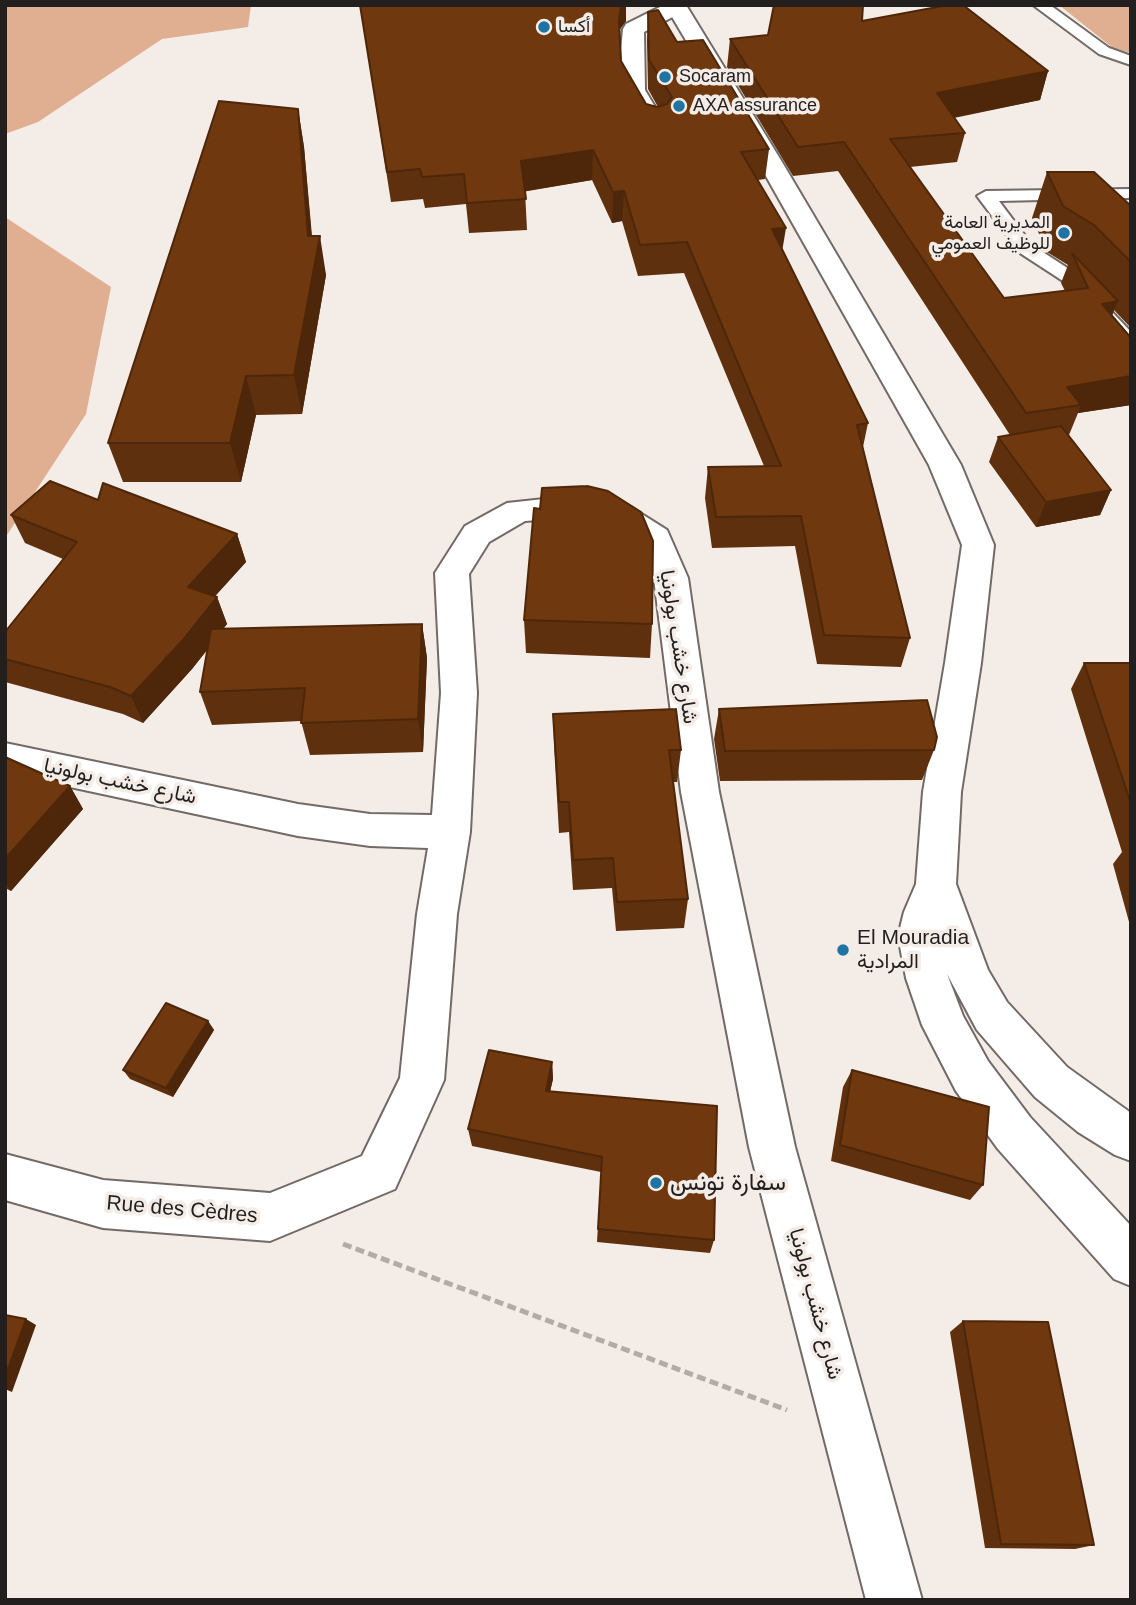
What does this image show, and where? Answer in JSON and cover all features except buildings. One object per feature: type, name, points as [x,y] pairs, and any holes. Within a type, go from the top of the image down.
[{"type":"street","points":[[655,127],[634,90],[634,29],[676,6],[770,162],[944,465],[978,545],[963,663],[942,792],[936,884],[924,912],[919,936],[927,978],[944,1025],[972,1076],[1014,1133],[1131,1262]]},
{"type":"street","name":"شارع خشب بولونيا","points":[[5,758],[298,820],[370,830],[450,832],[459,693],[453,573],[477,534],[518,511],[581,506],[618,514],[655,538],[671,578],[700,792],[772,1147],[894,1600]]},
{"type":"street","name":"Rue des Cèdres","points":[[5,1177],[103,1204],[270,1217],[378,1173],[422,1080],[437,914],[450,832]]},
{"type":"street","points":[[936,884],[970,978],[992,1016],[1051,1082],[1094,1116],[1131,1139]]},
{"type":"lane","points":[[1040,5],[1104,51],[1131,61]]},
{"type":"lane","points":[[1128,193],[986,196],[1026,249],[1069,277],[1131,344]]},
{"type":"path","points":[[270,1217],[850,1433]]},
{"type":"shaded area","points":[[5,5],[251,5],[248,27],[162,39],[38,122],[5,134]]},
{"type":"shaded area","points":[[1059,5],[1131,5],[1131,53],[1113,48]]},
{"type":"shaded area","points":[[5,217],[111,287],[86,414],[5,538]]},
{"type":"place","name":"أكسا","points":[[544,27]]},
{"type":"place","name":"Socaram","points":[[665,77]]},
{"type":"place","name":"AXA assurance","points":[[679,106]]},
{"type":"place","name":"المديرية العامة للوظيف العمومي","points":[[1064,233]]},
{"type":"place","name":"El Mouradia المرادية","points":[[843,950]]},
{"type":"place","name":"سفارة تونس","points":[[656,1183]]}]
